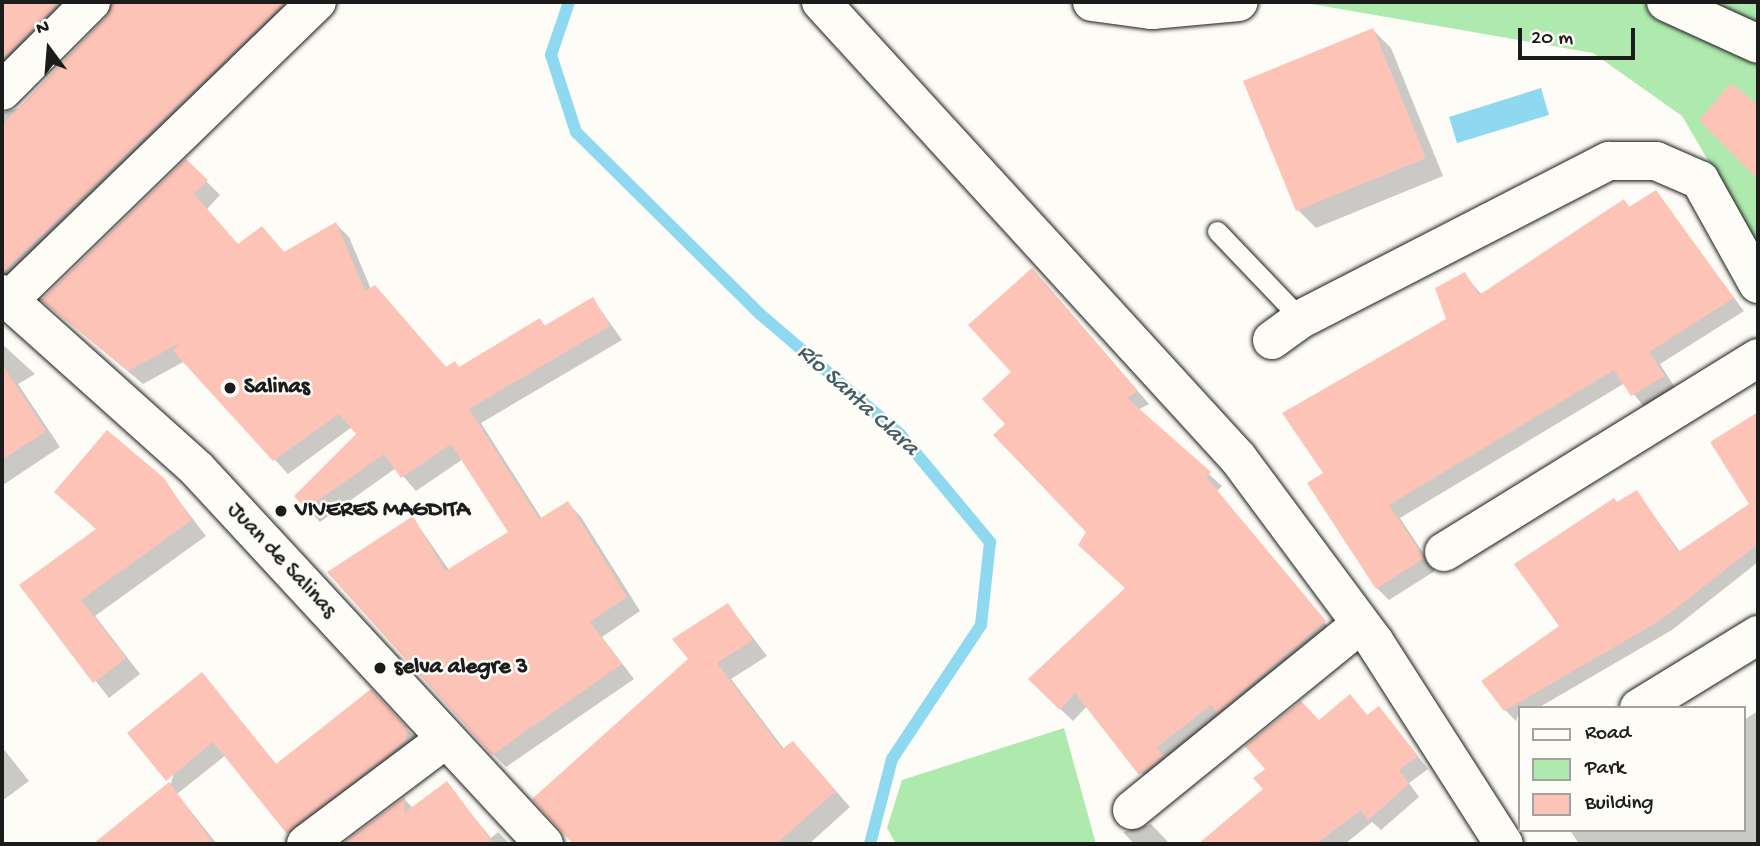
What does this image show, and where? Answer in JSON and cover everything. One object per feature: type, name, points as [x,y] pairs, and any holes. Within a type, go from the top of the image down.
[{"type":"street","points":[[2,91],[90,2]]},
{"type":"street","points":[[5,297],[317,2]]},
{"type":"street","points":[[821,2],[1238,458],[1360,625],[1504,844]]},
{"type":"street","points":[[1092,2],[1152,10],[1239,2]]},
{"type":"street","points":[[1666,2],[1758,44]]},
{"type":"street","points":[[1287,330],[1609,161],[1656,161],[1700,180],[1758,284]]},
{"type":"street","name":"Juan de Salinas","points":[[5,297],[197,469],[544,844]]},
{"type":"street","points":[[1444,552],[1758,358]]},
{"type":"street","points":[[1132,810],[1360,625]]},
{"type":"street","points":[[1643,706],[1758,635]]},
{"type":"street","points":[[306,844],[446,739]]},
{"type":"lane","points":[[1217,231],[1287,330]]},
{"type":"green space","points":[[1300,2],[1758,2],[1758,245],[1682,116],[1593,53]]},
{"type":"green space","points":[[1064,728],[1096,844],[896,844],[887,828],[902,780]]},
{"type":"water","points":[[1541,88],[1549,115],[1457,143],[1449,117]]},
{"type":"building","points":[[2,2],[60,2],[2,60]]},
{"type":"building","points":[[112,2],[286,2],[2,273],[2,125],[106,17]]},
{"type":"building","points":[[1373,28],[1426,158],[1296,211],[1243,81]]},
{"type":"building","points":[[1731,83],[1758,105],[1758,180],[1699,120]]},
{"type":"building","points":[[186,159],[208,180],[194,194],[238,244],[262,226],[284,252],[336,222],[365,291],[375,285],[446,367],[455,361],[459,367],[540,318],[544,326],[593,297],[610,326],[469,409],[539,519],[568,501],[627,597],[590,622],[622,664],[492,755],[327,572],[413,516],[445,571],[508,532],[451,444],[401,478],[384,454],[306,509],[294,496],[356,434],[339,414],[273,461],[173,351],[180,343],[128,371],[41,300]]},
{"type":"building","points":[[1656,190],[1734,298],[1649,352],[1665,376],[1631,396],[1614,370],[1389,505],[1424,558],[1376,589],[1307,483],[1323,473],[1282,413],[1446,319],[1435,288],[1465,272],[1479,295],[1624,199],[1629,207]]},
{"type":"building","points":[[1032,268],[1138,391],[1127,398],[1211,472],[1206,477],[1326,621],[1217,713],[1211,705],[1157,747],[1164,756],[1139,775],[1075,693],[1060,710],[1028,679],[1125,588],[1078,545],[1086,532],[993,435],[1005,424],[982,399],[1011,372],[968,325]]},
{"type":"building","points":[[2,364],[46,431],[2,460]]},
{"type":"building","points":[[1758,412],[1758,544],[1661,620],[1504,711],[1481,681],[1559,626],[1514,564],[1614,498],[1617,502],[1637,490],[1678,552],[1749,504],[1710,442]]},
{"type":"building","points":[[107,430],[164,478],[192,520],[81,600],[126,658],[93,683],[19,585],[96,529],[54,492]]},
{"type":"building","points":[[728,603],[753,640],[717,663],[782,749],[793,741],[836,791],[776,844],[573,844],[532,799],[688,659],[672,639]]},
{"type":"building","points":[[202,672],[276,764],[371,689],[407,728],[406,741],[287,834],[213,742],[166,781],[127,733]]},
{"type":"building","points":[[1350,694],[1367,715],[1379,706],[1418,756],[1399,770],[1409,784],[1368,820],[1361,810],[1316,844],[1198,844],[1263,789],[1253,778],[1265,769],[1245,746],[1301,701],[1319,720]]},
{"type":"building","points":[[447,781],[494,844],[342,844],[405,797],[404,813]]},
{"type":"building","points":[[169,782],[214,844],[93,844]]},
{"type":"waterway","name":"Río Santa Clara","points":[[569,2],[551,55],[576,132],[760,314],[900,434],[990,542],[981,625],[892,759],[870,844]]},
{"type":"place","name":"Salinas","points":[[230,388]]},
{"type":"place","name":"VIVERES MAGDITA","points":[[281,511]]},
{"type":"place","name":"selva alegre 3","points":[[380,668]]}]
